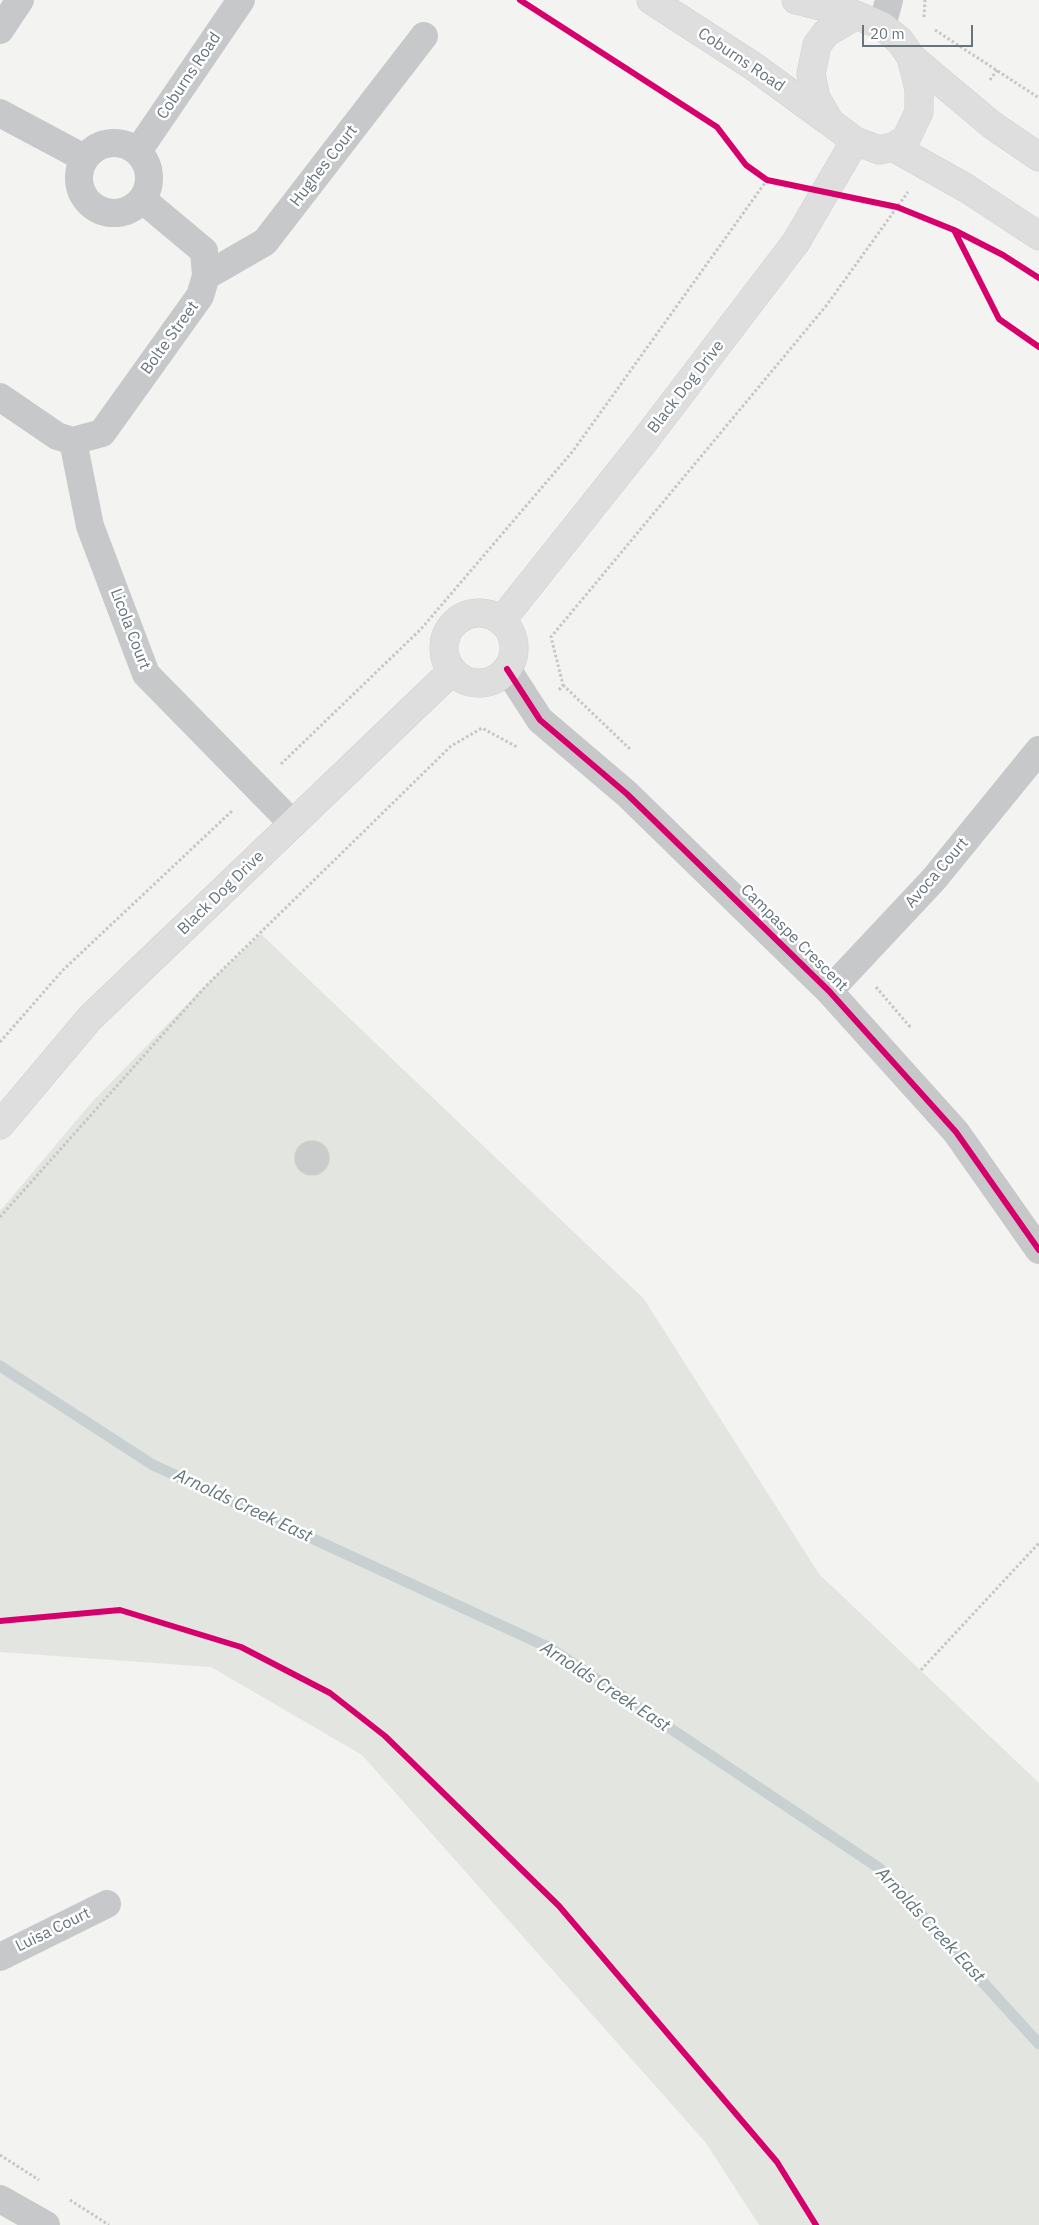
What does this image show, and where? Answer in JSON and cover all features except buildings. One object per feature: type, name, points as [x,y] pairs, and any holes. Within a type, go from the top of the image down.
[{"type":"street","points":[[0,30],[20,0]]},
{"type":"street","name":"Coburns Road","points":[[138,151],[240,0]]},
{"type":"street","name":"Coburns Road","points":[[650,0],[753,66],[830,122]]},
{"type":"street","points":[[796,0],[856,15],[882,26],[900,41],[911,57],[992,125],[1039,156]]},
{"type":"street","points":[[882,26],[889,0]]},
{"type":"street","points":[[856,15],[826,33],[817,45],[811,74],[816,98],[830,122],[855,142],[879,150],[893,147],[906,139],[919,112],[919,89],[911,57]]},
{"type":"street","name":"Hughes Court","points":[[206,276],[265,242],[424,36]]},
{"type":"street","points":[[0,113],[84,158]]},
{"type":"street","points":[[116,142],[138,151],[146,161],[150,175],[148,188],[143,200],[132,209],[119,214],[106,213],[94,208],[84,198],[79,185],[79,171],[84,158],[92,150],[103,144],[116,142]]},
{"type":"street","name":"Black Dog Drive","points":[[501,621],[642,444],[796,242],[855,142]]},
{"type":"street","points":[[893,147],[966,188],[1039,236]]},
{"type":"street","name":"Bolte Street","points":[[73,441],[102,434],[200,296],[206,276],[204,251],[143,200]]},
{"type":"street","points":[[0,397],[57,436],[73,441]]},
{"type":"street","name":"Licola Court","points":[[73,441],[90,526],[146,674],[293,824]]},
{"type":"street","points":[[468,614],[491,615],[501,621],[508,629],[514,649],[507,668],[490,681],[480,683],[460,678],[446,662],[445,639],[450,628],[468,614]]},
{"type":"street","name":"Campaspe Crescent","points":[[507,668],[540,720],[627,794],[829,990],[956,1132],[1039,1250]]},
{"type":"street","name":"Black Dog Drive","points":[[0,1125],[90,1018],[452,671]]},
{"type":"street","name":"Avoca Court","points":[[829,990],[934,880],[1039,750]]},
{"type":"street","name":"Luisa Court","points":[[0,1957],[107,1904]]},
{"type":"street","points":[[0,2199],[46,2225]]},
{"type":"path","points":[[916,18],[923,22],[925,0]]},
{"type":"path","points":[[932,28],[1039,98]]},
{"type":"path","points":[[760,175],[767,180],[777,182]]},
{"type":"path","points":[[0,1042],[62,970],[257,787],[421,629],[573,450],[767,180]]},
{"type":"path","points":[[888,205],[905,210]]},
{"type":"path","points":[[920,1670],[1039,1543]]},
{"type":"shaded area","points":[[261,934],[644,1299],[819,1574],[1039,1783],[1039,2225],[759,2225],[706,2143],[362,1755],[211,1667],[0,1652],[0,1211],[92,1102],[196,995]]},
{"type":"waterway","name":"Arnolds Creek East","points":[[0,1366],[153,1465],[550,1648],[879,1868],[1039,2044]]},
{"type":"cycle path","points":[[520,0],[717,127],[746,165],[767,180],[897,207],[954,230],[999,319],[1039,347]]},
{"type":"cycle path","points":[[954,230],[1003,255],[1039,278]]},
{"type":"cycle path","points":[[507,669],[540,720],[627,794],[829,991],[956,1132],[1039,1250]]},
{"type":"cycle path","points":[[0,1621],[120,1610],[241,1647],[330,1693],[385,1736],[559,1906],[777,2162],[816,2225]]}]
